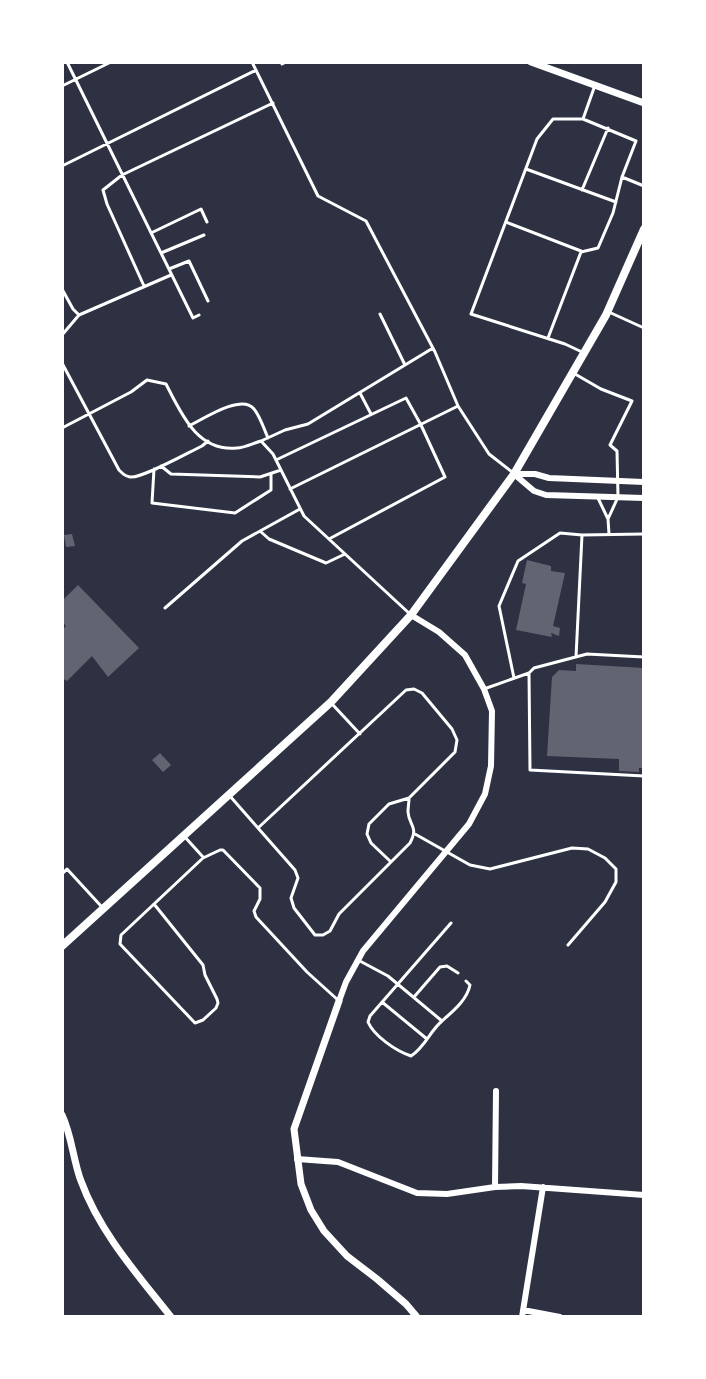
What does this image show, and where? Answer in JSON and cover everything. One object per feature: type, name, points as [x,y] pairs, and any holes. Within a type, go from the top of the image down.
[{"type":"main road","points":[[62,946],[331,702],[411,615],[514,474],[608,311],[641,242],[644,229]]},
{"type":"street","points":[[531,62],[644,103]]},
{"type":"street","points":[[514,474],[644,482]]},
{"type":"street","points":[[514,474],[534,491],[546,495],[644,498]]},
{"type":"street","points":[[411,615],[439,632],[465,655],[484,689],[492,711],[491,766],[485,794],[469,824],[363,951],[346,982],[294,1129],[301,1184],[311,1210],[324,1231],[347,1256],[406,1304],[417,1317]]},
{"type":"street","points":[[495,1187],[496,1091]]},
{"type":"street","points":[[63,1119],[81,1181],[93,1207],[113,1243],[171,1317]]},
{"type":"street","points":[[297,1159],[338,1162],[417,1193],[447,1194],[521,1186],[644,1195]]},
{"type":"street","points":[[543,1187],[522,1314],[560,1317]]},
{"type":"lane","points":[[67,62],[193,318],[199,315]]},
{"type":"lane","points":[[62,86],[111,62]]},
{"type":"lane","points":[[252,62],[318,196],[366,221],[433,348],[458,406],[489,454],[514,474]]},
{"type":"lane","points":[[62,166],[256,70]]},
{"type":"lane","points":[[583,119],[595,85]]},
{"type":"lane","points":[[144,286],[103,190],[122,175],[273,103]]},
{"type":"lane","points":[[506,222],[581,252],[598,248],[613,213],[636,141],[583,119],[553,119],[537,139],[471,314],[565,344],[584,354]]},
{"type":"lane","points":[[582,190],[608,128]]},
{"type":"lane","points":[[526,169],[616,202]]},
{"type":"lane","points":[[622,177],[644,186]]},
{"type":"lane","points":[[151,233],[201,209],[207,222]]},
{"type":"lane","points":[[161,253],[204,235]]},
{"type":"lane","points":[[548,338],[581,252]]},
{"type":"lane","points":[[169,269],[189,261],[208,301]]},
{"type":"lane","points":[[62,335],[79,315],[171,275]]},
{"type":"lane","points":[[62,289],[63,295],[79,315]]},
{"type":"lane","points":[[608,311],[644,328]]},
{"type":"lane","points":[[380,314],[405,365]]},
{"type":"lane","points":[[62,428],[131,392],[147,380],[166,384],[193,432],[214,445],[236,449],[308,424],[433,348]]},
{"type":"lane","points":[[62,363],[119,470],[126,477],[134,478],[208,441]]},
{"type":"lane","points":[[573,373],[601,389],[632,401],[610,445],[617,451],[618,497],[608,519]]},
{"type":"lane","points":[[360,393],[371,414]]},
{"type":"lane","points":[[276,460],[406,398],[445,477],[329,539]]},
{"type":"lane","points":[[189,426],[231,406],[249,404],[268,438]]},
{"type":"lane","points":[[290,489],[458,406]]},
{"type":"lane","points":[[261,441],[273,454],[304,516],[411,615]]},
{"type":"lane","points":[[161,466],[171,474],[260,477],[281,470]]},
{"type":"lane","points":[[154,469],[152,503],[235,513],[271,490],[271,474]]},
{"type":"lane","points":[[597,496],[608,519],[609,534]]},
{"type":"lane","points":[[165,608],[242,541],[300,509]]},
{"type":"lane","points":[[260,531],[269,539],[326,563],[345,554]]},
{"type":"lane","points":[[514,678],[499,606],[518,561],[560,533],[644,534]]},
{"type":"lane","points":[[576,657],[582,535]]},
{"type":"lane","points":[[484,689],[529,673],[534,668],[587,654],[644,657]]},
{"type":"lane","points":[[529,673],[530,770],[644,776]]},
{"type":"lane","points":[[258,828],[406,690],[414,689],[422,693],[452,729],[457,740],[455,752],[409,798],[389,804],[369,824],[367,834],[371,843],[391,862]]},
{"type":"lane","points":[[331,702],[360,734]]},
{"type":"lane","points":[[229,795],[295,870],[298,878],[291,898],[294,908],[315,935],[330,931],[339,914],[410,843],[415,834],[408,815],[409,798]]},
{"type":"lane","points":[[415,834],[470,865],[490,869],[572,848],[588,849],[605,858],[616,869],[616,882],[605,902],[568,945]]},
{"type":"lane","points":[[184,836],[203,858]]},
{"type":"lane","points":[[154,904],[203,965],[217,999],[216,1008],[199,1023],[192,1020],[120,944],[121,935],[154,904],[203,858],[223,850],[260,888],[260,899],[254,911],[256,917],[339,1001]]},
{"type":"lane","points":[[62,874],[67,869],[104,908]]},
{"type":"lane","points":[[451,923],[370,1016],[368,1022],[371,1030],[411,1056],[469,993],[470,985],[466,981]]},
{"type":"lane","points":[[358,960],[388,976],[442,1021]]},
{"type":"lane","points":[[413,997],[440,967],[447,966],[458,973]]},
{"type":"lane","points":[[382,1002],[427,1039]]},
{"type":"building","points":[[72,534],[75,546],[66,547],[64,535]]},
{"type":"building","points":[[527,560],[551,566],[551,571],[565,573],[553,626],[560,628],[559,636],[516,630],[526,584],[522,583]]},
{"type":"building","points":[[78,585],[139,648],[108,677],[92,656],[67,681],[62,678],[62,630],[66,626],[62,621],[62,601]]},
{"type":"building","points":[[576,664],[644,668],[644,768],[639,768],[639,772],[619,771],[619,759],[547,756],[552,677],[559,670],[576,671]]},
{"type":"building","points":[[160,753],[171,765],[163,772],[152,760]]}]
